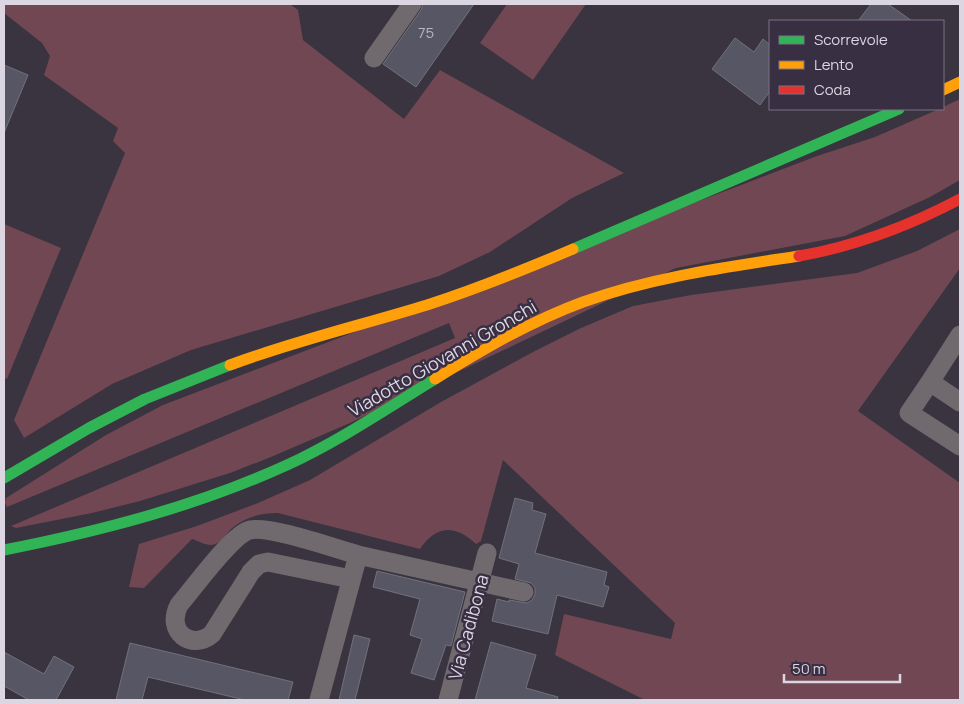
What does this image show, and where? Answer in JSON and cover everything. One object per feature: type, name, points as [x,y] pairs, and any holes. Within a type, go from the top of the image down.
[{"type":"main road","points":[[944,90],[960,83]]},
{"type":"main road","name":"Viadotto Giovanni Gronchi","points":[[6,483],[70,438],[145,399],[202,375],[274,350],[457,295],[517,273],[897,110]]},
{"type":"main road","name":"Viadotto Giovanni Gronchi","points":[[4,550],[139,519],[196,502],[279,469],[374,418],[498,343],[567,308],[616,291],[647,283],[809,254],[862,241],[900,227],[960,199]]},
{"type":"main road","points":[[6,537],[24,541],[92,531]]},
{"type":"street","points":[[374,58],[412,4]]},
{"type":"street","points":[[960,335],[909,413],[960,446]]},
{"type":"street","points":[[930,382],[960,402]]},
{"type":"street","points":[[351,579],[264,562],[250,572],[212,634],[205,640],[196,641],[188,638],[180,634],[175,628],[174,619],[179,604],[232,542],[249,530],[271,531],[358,555],[524,592]]},
{"type":"street","name":"Via Cadibona","points":[[448,700],[487,553]]},
{"type":"street","points":[[319,700],[358,555]]},
{"type":"shaded area","points":[[4,4],[290,4],[298,10],[303,40],[404,119],[440,70],[624,173],[572,198],[490,252],[439,276],[191,350],[112,384],[24,438],[14,420],[125,153],[113,141],[118,128],[44,75],[50,56],[42,43],[4,13]]},
{"type":"shaded area","points":[[507,4],[586,4],[533,80],[480,43]]},
{"type":"shaded area","points":[[960,99],[960,180],[930,197],[845,236],[676,268],[350,423],[230,473],[140,501],[92,513],[16,528],[11,526],[455,338],[449,323],[7,507],[5,503],[6,498],[106,435],[163,405],[817,156],[875,137],[937,110],[944,110],[944,107]]},
{"type":"shaded area","points":[[4,224],[61,248],[7,379],[4,378]]},
{"type":"shaded area","points":[[960,229],[960,268],[858,411],[960,483],[960,700],[645,700],[555,655],[564,614],[671,639],[675,623],[503,460],[481,541],[476,544],[461,533],[446,530],[433,535],[420,549],[278,513],[265,514],[253,516],[242,521],[231,529],[221,541],[215,544],[206,544],[192,539],[144,588],[129,587],[139,544],[197,526],[258,503],[310,480],[441,402],[581,328],[633,306],[691,295],[857,273],[917,251]]},
{"type":"building","points":[[423,4],[474,4],[416,87],[383,64],[421,10]]},
{"type":"building","points":[[871,4],[888,4],[911,20],[859,20]]},
{"type":"building","points":[[735,38],[754,52],[763,39],[769,44],[769,92],[760,105],[712,69]]},
{"type":"building","points":[[4,65],[28,75],[4,133]]},
{"type":"building","points":[[515,498],[533,503],[532,510],[546,514],[535,553],[607,572],[604,585],[609,587],[603,607],[557,595],[548,634],[492,621],[497,599],[527,603],[532,600],[535,594],[535,588],[531,583],[515,579],[519,564],[499,558]]},
{"type":"building","points":[[377,571],[465,592],[451,646],[446,645],[434,680],[411,673],[422,639],[410,635],[420,599],[373,587]]},
{"type":"building","points":[[354,635],[370,639],[355,700],[339,700]]},
{"type":"building","points":[[491,642],[536,655],[526,688],[558,697],[557,700],[475,700]]},
{"type":"building","points":[[130,643],[293,682],[288,700],[245,700],[148,677],[142,700],[116,700]]},
{"type":"building","points":[[4,652],[44,674],[54,656],[74,667],[56,700],[29,700],[4,686]]},
{"type":"traffic: fast","points":[[573,249],[897,110]]},
{"type":"traffic: fast","points":[[4,478],[89,428],[145,399],[230,365]]},
{"type":"traffic: fast","points":[[4,550],[148,516],[253,480],[325,446],[435,379]]},
{"type":"traffic: slow","points":[[944,90],[960,82]]},
{"type":"traffic: slow","points":[[230,365],[279,348],[446,299],[573,249]]},
{"type":"traffic: slow","points":[[435,379],[526,327],[583,302],[609,293],[663,279],[799,256]]},
{"type":"traffic: jam","points":[[799,256],[841,247],[882,234],[960,199]]}]
